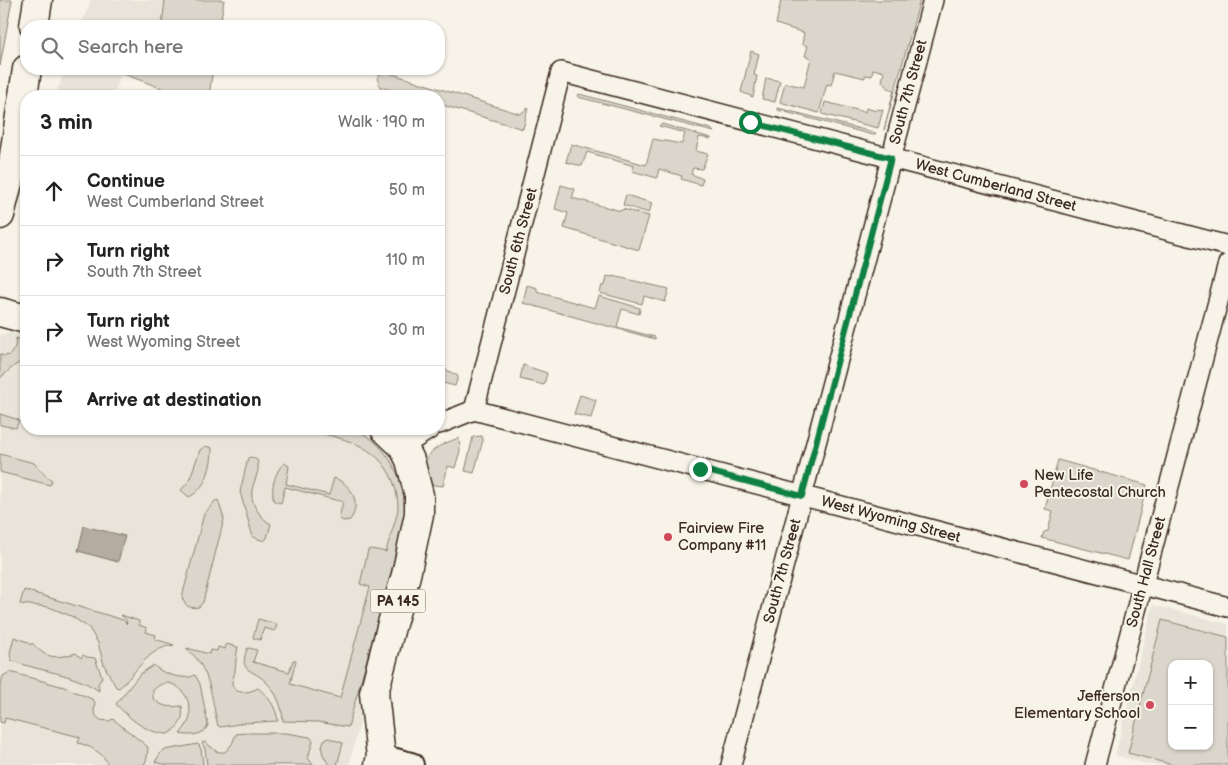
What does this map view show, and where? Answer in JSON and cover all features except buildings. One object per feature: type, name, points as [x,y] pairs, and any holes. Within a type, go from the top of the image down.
[{"type":"main road","points":[[35,20],[38,0]]},
{"type":"main road","points":[[24,90],[26,75]]},
{"type":"main road","points":[[0,216],[12,162],[20,112]]},
{"type":"main road","points":[[0,312],[20,317]]},
{"type":"main road","name":"PA 145","points":[[380,761],[374,693],[390,627],[406,575],[419,514],[419,495],[410,460],[394,437]]},
{"type":"street","name":"South 7th Street","points":[[732,765],[933,0]]},
{"type":"street","name":"West Cumberland Street","points":[[561,72],[1228,246]]},
{"type":"street","name":"South 6th Street","points":[[474,410],[561,72]]},
{"type":"street","name":"South Hall Street","points":[[1095,765],[1228,264]]},
{"type":"street","points":[[445,422],[474,410]]},
{"type":"street","name":"West Wyoming Street","points":[[474,410],[1228,607]]},
{"type":"street","points":[[380,761],[412,765]]},
{"type":"shaded area","points":[[0,0],[12,0],[0,66]]},
{"type":"shaded area","points":[[91,0],[165,0],[163,20],[83,20]]},
{"type":"shaded area","points":[[165,0],[224,0],[221,20],[163,20]]},
{"type":"shaded area","points":[[781,0],[920,0],[884,130],[894,90],[887,88],[882,81],[884,72],[873,69],[872,76],[865,75],[865,78],[835,71],[831,85],[827,84],[819,113],[780,102],[785,83],[804,87],[811,58],[805,56],[808,46],[802,44],[804,33],[776,24]]},
{"type":"shaded area","points":[[751,51],[759,54],[754,75],[757,76],[753,97],[741,92]]},
{"type":"shaded area","points":[[63,75],[120,75],[115,90],[57,90]]},
{"type":"shaded area","points":[[126,75],[212,75],[210,90],[166,90]]},
{"type":"shaded area","points":[[380,75],[396,75],[444,90],[390,90],[380,87],[377,78]]},
{"type":"shaded area","points":[[766,78],[780,81],[775,102],[762,99]]},
{"type":"shaded area","points":[[445,90],[520,114],[528,108],[523,129],[445,106]]},
{"type":"shaded area","points":[[579,94],[711,129],[714,132],[578,97]]},
{"type":"shaded area","points":[[825,102],[865,112],[866,108],[876,111],[877,109],[883,110],[878,128],[822,114]]},
{"type":"shaded area","points":[[778,108],[876,133],[873,135],[778,110]]},
{"type":"shaded area","points":[[662,124],[711,138],[699,137],[696,151],[708,154],[702,169],[693,168],[691,174],[703,179],[701,185],[681,179],[682,176],[659,169],[657,178],[632,171],[634,166],[587,152],[582,166],[566,162],[571,144],[646,165],[653,139],[682,144],[685,133],[659,126]]},
{"type":"shaded area","points":[[561,185],[575,189],[572,198],[621,211],[623,209],[649,216],[639,250],[564,228],[568,213],[555,209]]},
{"type":"shaded area","points":[[626,195],[652,203],[649,213],[623,205]]},
{"type":"shaded area","points":[[607,276],[669,289],[665,302],[644,296],[642,304],[600,293],[602,285],[605,286]]},
{"type":"shaded area","points":[[527,285],[537,288],[537,292],[595,308],[599,296],[640,308],[639,314],[622,309],[617,327],[655,337],[655,339],[523,303]]},
{"type":"shaded area","points":[[10,332],[20,333],[20,435],[376,435],[393,451],[413,516],[349,765],[0,765],[0,335]]},
{"type":"shaded area","points":[[16,338],[20,339],[20,362],[0,378],[0,354],[4,356],[10,355],[15,347]]},
{"type":"shaded area","points":[[523,365],[547,373],[544,385],[520,379]]},
{"type":"shaded area","points":[[445,369],[458,376],[455,386],[445,384]]},
{"type":"shaded area","points":[[580,395],[596,400],[591,418],[574,414]]},
{"type":"shaded area","points":[[0,414],[19,420],[16,428],[0,425]]},
{"type":"shaded area","points":[[326,435],[366,435],[385,453],[403,489],[407,515],[348,727],[318,722],[283,721],[276,695],[266,682],[248,670],[244,663],[247,649],[257,650],[253,662],[289,672],[293,660],[296,660],[290,684],[340,698],[370,587],[360,584],[368,550],[386,552],[396,519],[398,508],[395,487],[386,468],[368,450]]},
{"type":"shaded area","points":[[482,436],[483,440],[474,473],[465,471],[473,437]]},
{"type":"shaded area","points":[[459,438],[460,451],[455,468],[448,466],[443,486],[434,485],[428,481],[423,463],[436,449],[447,442]]},
{"type":"shaded area","points":[[205,446],[212,448],[207,476],[200,488],[189,497],[181,490],[189,481],[200,450]]},
{"type":"shaded area","points":[[0,454],[34,463],[52,480],[50,485],[0,472]]},
{"type":"shaded area","points":[[251,457],[257,460],[258,464],[252,490],[254,505],[260,514],[271,524],[267,538],[264,541],[253,537],[240,492],[248,458]]},
{"type":"shaded area","points":[[1058,460],[1147,485],[1128,560],[1042,538],[1044,532],[1048,531],[1053,511],[1045,509]]},
{"type":"shaded area","points":[[284,463],[289,466],[286,484],[329,495],[334,478],[346,485],[355,501],[355,508],[350,520],[343,521],[339,518],[343,502],[285,487],[281,503],[274,501],[274,481]]},
{"type":"shaded area","points":[[218,500],[224,519],[203,602],[199,607],[193,608],[186,605],[182,597],[204,514]]},
{"type":"shaded area","points":[[84,526],[125,536],[118,562],[78,551]]},
{"type":"shaded area","points":[[24,590],[123,620],[127,624],[121,615],[139,621],[139,625],[147,628],[146,632],[156,635],[155,639],[174,645],[165,647],[149,656],[119,688],[116,687],[104,665],[98,643],[89,628],[71,616],[49,607],[20,604]]},
{"type":"shaded area","name":"Jefferson Elementary School","points":[[1153,605],[1228,624],[1228,765],[1150,765],[1115,755]]},
{"type":"shaded area","points":[[258,619],[277,624],[275,631],[264,628],[260,640],[253,638]]},
{"type":"shaded area","name":"Jefferson Elementary School","points":[[1162,620],[1228,637],[1228,765],[1173,765],[1128,753]]},
{"type":"shaded area","points":[[14,637],[28,642],[30,645],[32,643],[47,655],[57,657],[76,653],[81,658],[83,655],[95,658],[102,677],[98,684],[99,691],[67,676],[11,660],[10,653]]},
{"type":"shaded area","points":[[226,644],[238,647],[232,681],[233,687],[239,692],[258,688],[276,711],[278,721],[218,726],[206,674],[187,648],[209,654],[210,650],[217,651],[218,647],[225,649]]},
{"type":"shaded area","points":[[154,665],[174,676],[191,677],[195,675],[200,684],[208,725],[206,729],[192,735],[180,734],[189,720],[190,708],[182,691],[173,684],[159,685],[153,690],[153,698],[160,704],[170,707],[182,706],[180,722],[176,729],[168,734],[153,731],[139,724],[116,704],[140,674]]},
{"type":"shaded area","points":[[10,672],[64,687],[92,699],[95,702],[94,713],[100,720],[109,721],[113,719],[148,747],[144,765],[108,765],[96,751],[78,743],[80,737],[5,718],[4,723],[0,722],[0,687],[3,676]]},
{"type":"shaded area","points":[[286,733],[310,737],[313,741],[308,758],[313,765],[207,765],[205,749],[202,743],[205,742],[217,752],[225,752],[232,744],[236,734]]},
{"type":"shaded area","points":[[329,738],[343,743],[337,765],[330,765],[322,753],[324,740]]},
{"type":"shaded area","points":[[198,744],[201,749],[203,765],[167,765],[155,762],[162,751]]},
{"type":"place","name":"New Life Pentecostal Church","points":[[1024,484]]},
{"type":"place","name":"Fairview Fire Company #11","points":[[668,537]]},
{"type":"place","name":"Jefferson Elementary School","points":[[1150,705]]},
{"type":"route","points":[[700,469],[802,496],[891,158],[750,122]]}]
